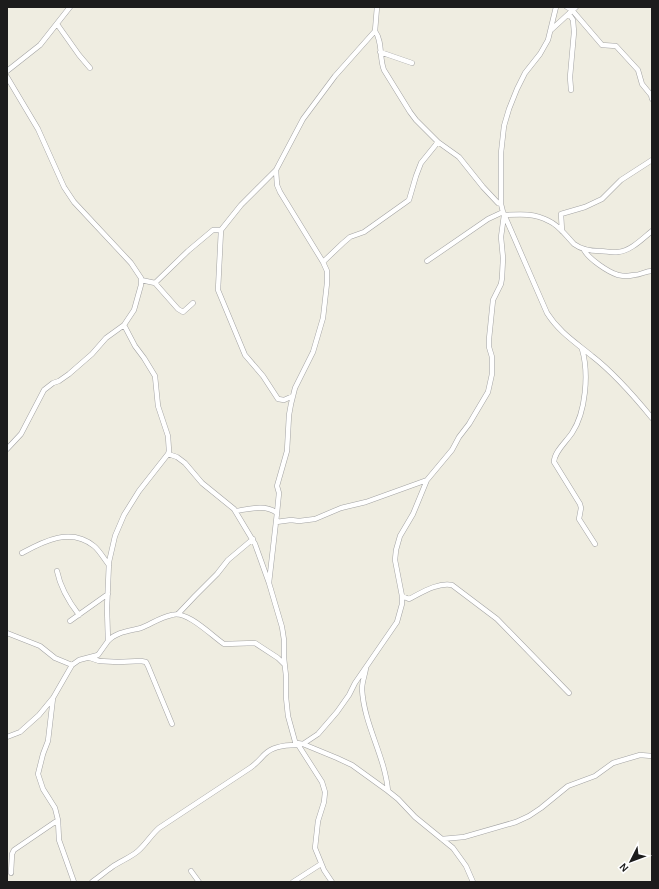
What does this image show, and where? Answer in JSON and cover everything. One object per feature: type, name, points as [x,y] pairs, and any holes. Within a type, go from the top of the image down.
[{"type":"street","points":[[7,71],[35,51],[70,7]]},
{"type":"street","points":[[377,7],[375,31],[379,38],[384,70],[410,112],[438,142],[459,158],[483,187],[498,203],[501,204]]},
{"type":"street","points":[[556,7],[551,30],[540,54],[525,73],[520,83],[509,109],[504,126],[501,153],[501,204],[547,313],[558,328],[607,370],[652,418]]},
{"type":"street","points":[[567,7],[602,45],[616,46],[624,54],[638,70],[642,84],[651,95],[652,99]]},
{"type":"street","points":[[551,30],[572,11]]},
{"type":"street","points":[[571,90],[574,32],[572,11]]},
{"type":"street","points":[[58,24],[79,55],[90,68]]},
{"type":"street","points":[[293,396],[284,400],[278,398],[263,376],[245,355],[219,293],[218,266],[221,230],[241,205],[276,170],[303,118],[331,81],[375,31]]},
{"type":"street","points":[[380,52],[412,63]]},
{"type":"street","points":[[7,77],[38,129],[64,187],[74,202],[131,263],[138,272],[141,280],[134,310],[124,325],[106,338],[92,354],[69,374],[59,381],[52,383],[44,390],[21,434],[7,449]]},
{"type":"street","points":[[323,262],[343,243],[364,232],[409,200],[421,163],[438,142]]},
{"type":"street","points":[[562,231],[561,214],[585,206],[602,198],[621,180],[652,160]]},
{"type":"street","points":[[269,582],[277,513],[277,486],[287,451],[289,415],[295,388],[313,352],[322,318],[327,282],[327,271],[323,262],[280,192],[277,185],[276,170]]},
{"type":"street","points":[[303,744],[318,734],[337,712],[396,622],[402,604],[402,596],[395,560],[400,536],[413,514],[427,480],[452,450],[488,392],[492,374],[492,357],[489,347],[489,339],[493,300],[501,284],[502,278],[503,258],[501,237],[504,214]]},
{"type":"street","points":[[427,261],[488,219],[504,214],[521,214],[537,216],[550,221],[575,244],[584,250],[588,256],[604,268],[618,275],[635,275],[647,271],[652,272]]},
{"type":"street","points":[[155,283],[188,251],[213,230],[221,230]]},
{"type":"street","points":[[584,250],[622,251],[637,243],[652,231]]},
{"type":"street","points":[[141,280],[155,283],[178,309],[183,312],[193,303]]},
{"type":"street","points":[[108,641],[107,608],[109,565],[115,536],[124,515],[139,491],[169,451],[168,436],[158,406],[155,376],[135,346],[124,325]]},
{"type":"street","points":[[582,348],[585,372],[583,402],[578,422],[566,442],[555,455],[554,462],[580,504],[580,520],[595,544]]},
{"type":"street","points":[[168,454],[178,457],[202,483],[236,511],[253,539],[269,582],[282,628],[286,676],[285,691],[288,716],[296,744],[322,782],[325,792],[324,802],[318,821],[315,848],[321,864],[328,878],[332,882]]},
{"type":"street","points":[[276,522],[315,519],[427,480]]},
{"type":"street","points":[[236,511],[258,508],[271,509],[277,513]]},
{"type":"street","points":[[22,553],[56,537],[68,536],[78,538],[95,546],[109,565]]},
{"type":"street","points":[[178,614],[217,574],[228,560],[253,539]]},
{"type":"street","points":[[57,571],[58,578],[68,598],[79,614]]},
{"type":"street","points":[[402,596],[409,599],[435,587],[449,584],[452,585],[497,619],[569,693]]},
{"type":"street","points":[[70,621],[108,594]]},
{"type":"street","points":[[7,737],[15,735],[39,715],[53,698],[72,665],[79,660],[100,653],[112,636],[145,626],[172,614],[178,614],[197,623],[224,644],[255,642],[284,664]]},
{"type":"street","points":[[7,633],[40,646],[55,658],[72,665]]},
{"type":"street","points":[[89,657],[100,661],[146,662],[172,724]]},
{"type":"street","points":[[367,666],[363,683],[364,702],[372,733],[384,764],[388,791]]},
{"type":"street","points":[[53,698],[48,741],[42,754],[38,774],[39,781],[55,808],[58,820],[59,840],[74,882]]},
{"type":"street","points":[[92,882],[112,867],[128,859],[138,851],[159,828],[250,768],[265,754],[276,748],[296,744],[303,744],[352,765],[388,791],[415,817],[454,848],[472,882]]},
{"type":"street","points":[[442,839],[464,837],[516,822],[541,808],[568,786],[595,776],[613,763],[640,755],[652,756]]},
{"type":"street","points":[[11,873],[12,854],[14,850],[58,820]]},
{"type":"street","points":[[293,882],[321,864]]},
{"type":"street","points":[[191,871],[199,882]]}]
